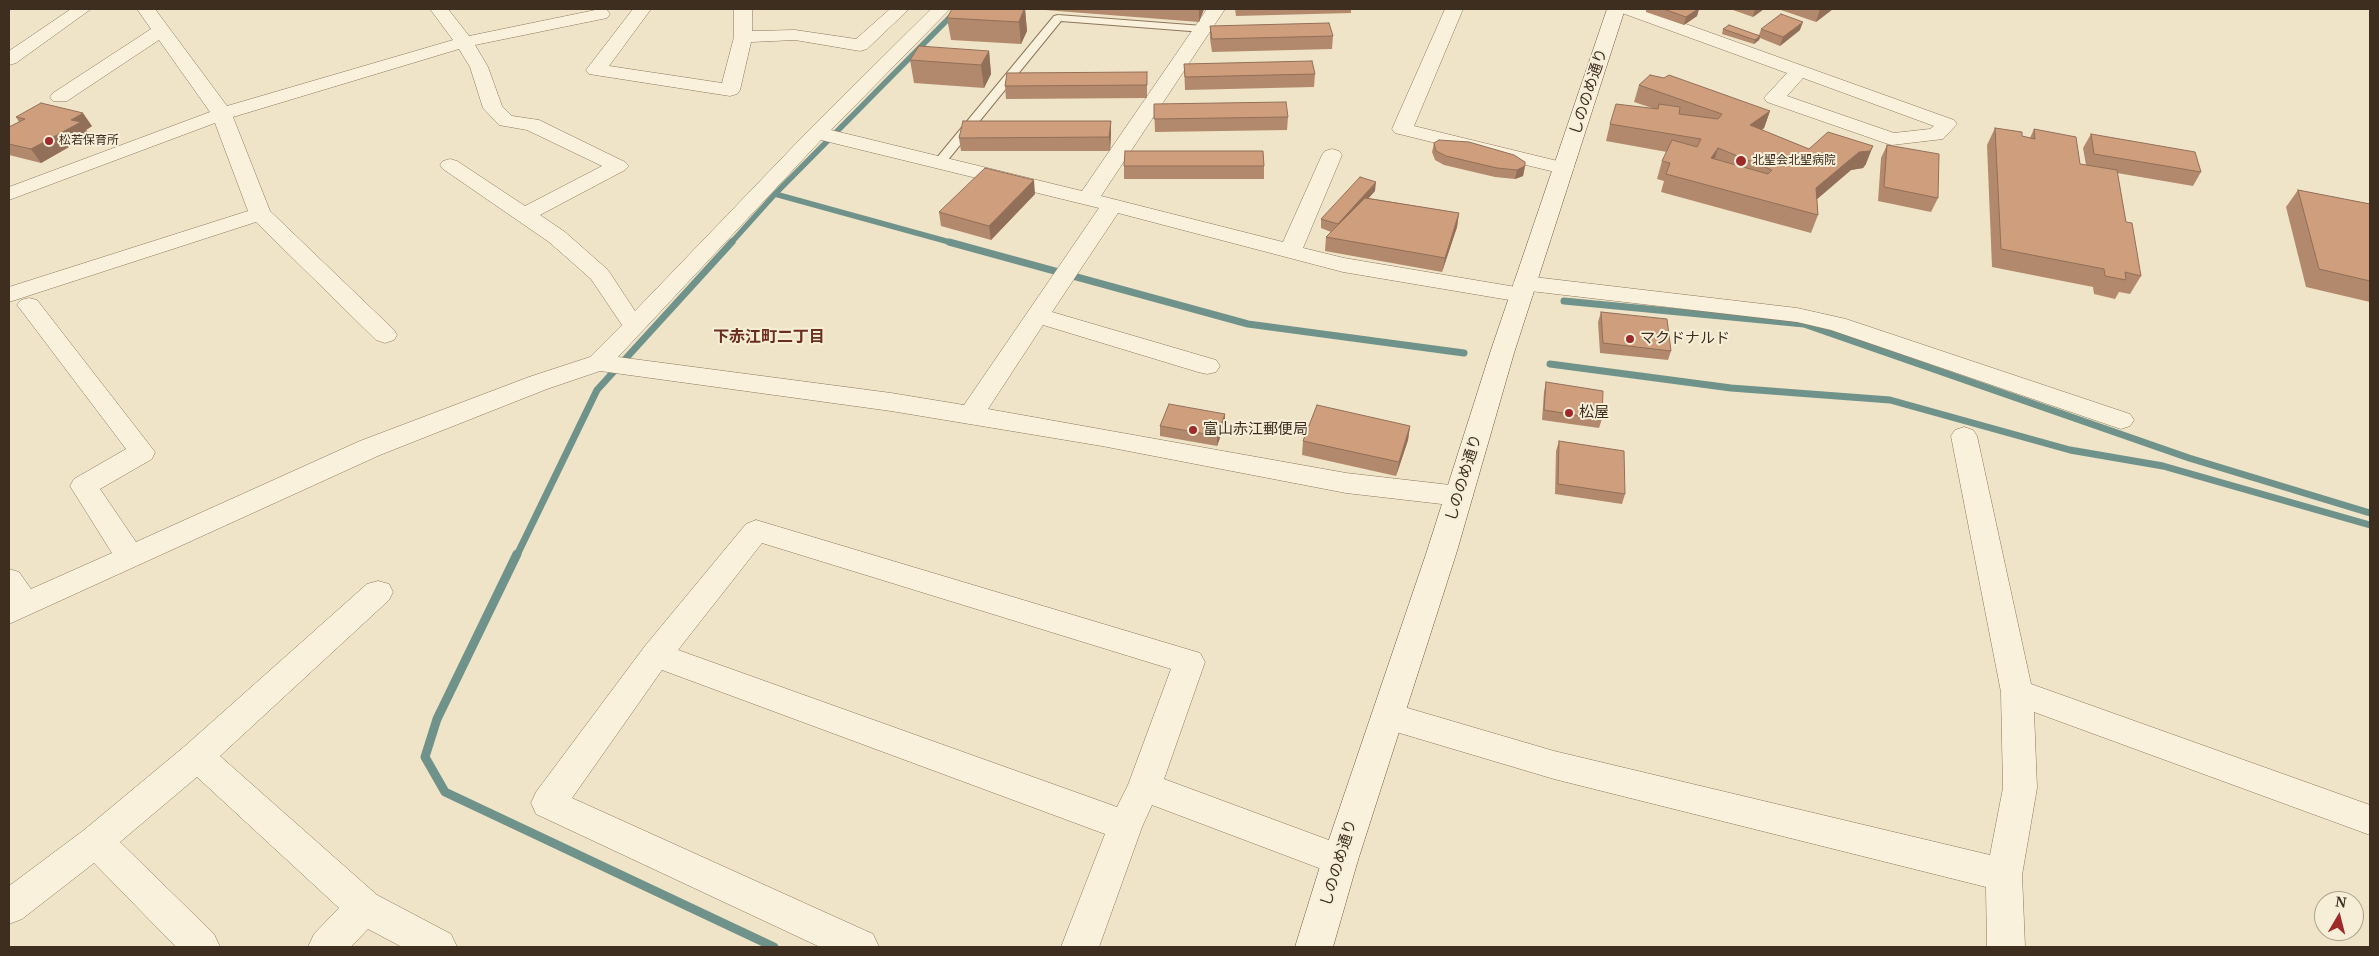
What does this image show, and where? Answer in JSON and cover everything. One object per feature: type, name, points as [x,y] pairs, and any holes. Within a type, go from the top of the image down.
[{"type":"street","points":[[9,59],[82,9]]},
{"type":"street","points":[[146,9],[222,114],[260,214],[385,334]]},
{"type":"street","points":[[439,9],[464,42],[479,67],[493,108],[506,121],[532,124],[618,166],[524,215]]},
{"type":"street","points":[[642,9],[617,45],[596,70],[730,90],[743,37],[743,9]]},
{"type":"street","points":[[743,37],[794,35],[860,45],[900,9]]},
{"type":"street","points":[[613,365],[636,324],[826,135],[941,9]]},
{"type":"street","points":[[1088,199],[1216,9]]},
{"type":"street","points":[[1454,9],[1402,129],[1563,168]]},
{"type":"street","name":"しののめ通り","points":[[1314,947],[1340,860],[1459,496],[1523,290],[1616,9]]},
{"type":"street","points":[[1628,9],[1798,72],[1947,124],[1936,136],[1892,139],[1774,98],[1798,72]]},
{"type":"street","points":[[9,194],[222,114],[464,42],[601,14]]},
{"type":"street","points":[[60,97],[161,31]]},
{"type":"street","points":[[826,135],[1112,205],[1343,265],[1523,290],[1797,315],[1830,322],[2121,420]]},
{"type":"street","points":[[1290,252],[1332,155]]},
{"type":"street","points":[[450,165],[557,237],[600,275],[626,316],[636,324]]},
{"type":"street","points":[[970,416],[1112,205]]},
{"type":"street","points":[[130,557],[84,486],[142,452],[19,300],[260,214]]},
{"type":"street","points":[[1038,316],[1207,366]]},
{"type":"street","points":[[9,580],[17,609],[370,448],[538,383],[613,365],[891,402],[1102,437],[1346,483],[1459,496]]},
{"type":"street","points":[[1964,436],[2016,692],[2020,788],[2004,875],[2006,947]]},
{"type":"street","points":[[860,947],[548,802],[656,655],[756,531],[1189,662],[1144,787],[1125,826],[1080,947]]},
{"type":"street","points":[[9,907],[96,841],[197,756],[378,592]]},
{"type":"street","points":[[656,655],[1125,826]]},
{"type":"street","points":[[2016,692],[2370,820]]},
{"type":"street","points":[[1387,716],[1554,765],[2004,875]]},
{"type":"street","points":[[197,756],[364,907],[438,947]]},
{"type":"street","points":[[1144,787],[1340,860]]},
{"type":"street","points":[[96,841],[201,947]]},
{"type":"street","points":[[327,947],[364,907]]},
{"type":"lane","points":[[939,163],[1058,18],[1203,29]]},
{"type":"building","points":[[952,9],[1024,9],[1019,22],[947,18]]},
{"type":"building","points":[[1664,9],[1698,9],[1686,17]]},
{"type":"building","points":[[1781,14],[1803,22],[1783,37],[1761,29]]},
{"type":"building","points":[[1329,23],[1333,36],[1212,39],[1210,26]]},
{"type":"building","points":[[1729,25],[1760,36],[1755,40],[1723,29]]},
{"type":"building","points":[[919,46],[989,51],[981,65],[910,60]]},
{"type":"building","points":[[1312,61],[1315,74],[1185,77],[1184,64]]},
{"type":"building","points":[[1147,72],[1147,85],[1005,86],[1007,73]]},
{"type":"building","points":[[1650,75],[1664,78],[1669,75],[1770,111],[1750,125],[1809,149],[1828,132],[1873,146],[1870,151],[1859,152],[1816,188],[1818,215],[1666,174],[1670,163],[1662,161],[1672,140],[1697,147],[1701,139],[1610,124],[1616,104],[1658,109],[1659,104],[1680,107],[1679,114],[1718,119],[1722,114],[1639,85]],"holes":[[[1718,148],[1772,170],[1768,174],[1711,158]]]},
{"type":"building","points":[[1286,102],[1288,117],[1154,119],[1154,104]]},
{"type":"building","points":[[41,103],[83,113],[71,120],[81,122],[31,149],[9,144],[9,127],[25,119],[16,117]]},
{"type":"building","points":[[963,121],[1111,121],[1109,137],[959,138]]},
{"type":"building","points":[[1995,128],[2022,132],[2022,136],[2035,139],[2034,129],[2076,137],[2080,164],[2117,170],[2126,222],[2132,223],[2141,276],[2125,272],[2126,280],[2105,276],[2104,269],[2001,249]]},
{"type":"building","points":[[2091,134],[2195,152],[2201,172],[2094,154]]},
{"type":"building","points":[[1439,140],[1469,142],[1514,155],[1525,162],[1525,166],[1517,170],[1497,168],[1446,156],[1436,151],[1434,143]]},
{"type":"building","points":[[1887,145],[1939,154],[1938,198],[1884,187]]},
{"type":"building","points":[[1125,151],[1263,151],[1264,166],[1124,166]]},
{"type":"building","points":[[985,168],[1034,180],[989,226],[939,212]]},
{"type":"building","points":[[1360,177],[1376,182],[1338,224],[1321,219]]},
{"type":"building","points":[[2298,190],[2370,204],[2370,281],[2319,269]]},
{"type":"building","points":[[1365,198],[1459,213],[1445,258],[1326,237]]},
{"type":"building","points":[[1601,312],[1667,319],[1671,351],[1603,343]]},
{"type":"building","points":[[1546,382],[1603,391],[1602,419],[1544,410]]},
{"type":"building","points":[[1169,404],[1225,414],[1217,436],[1160,426]]},
{"type":"building","points":[[1317,405],[1410,426],[1399,462],[1303,441]]},
{"type":"building","points":[[1559,441],[1624,451],[1625,494],[1558,484]]},
{"type":"waterway","points":[[775,194],[958,9]]},
{"type":"waterway","points":[[731,243],[775,194]]},
{"type":"waterway","points":[[775,194],[953,243]]},
{"type":"waterway","points":[[517,555],[597,390],[732,242]]},
{"type":"waterway","points":[[949,242],[1248,324],[1464,353]]},
{"type":"waterway","points":[[1564,301],[1804,324],[2189,458],[2370,513]]},
{"type":"waterway","points":[[1550,364],[1731,388],[1890,400],[2070,450],[2163,466],[2370,525]]},
{"type":"waterway","points":[[517,554],[437,719],[425,757],[445,792],[774,947]]},
{"type":"place","name":"松若保育所","points":[[49,141]]},
{"type":"place","name":"北聖会北聖病院","points":[[1741,161]]},
{"type":"place","name":"マクドナルド","points":[[1630,339]]},
{"type":"place","name":"松屋","points":[[1569,413]]},
{"type":"place","name":"富山赤江郵便局","points":[[1193,430]]},
{"type":"district","name":"下赤江町二丁目","points":[[769,337]]}]
